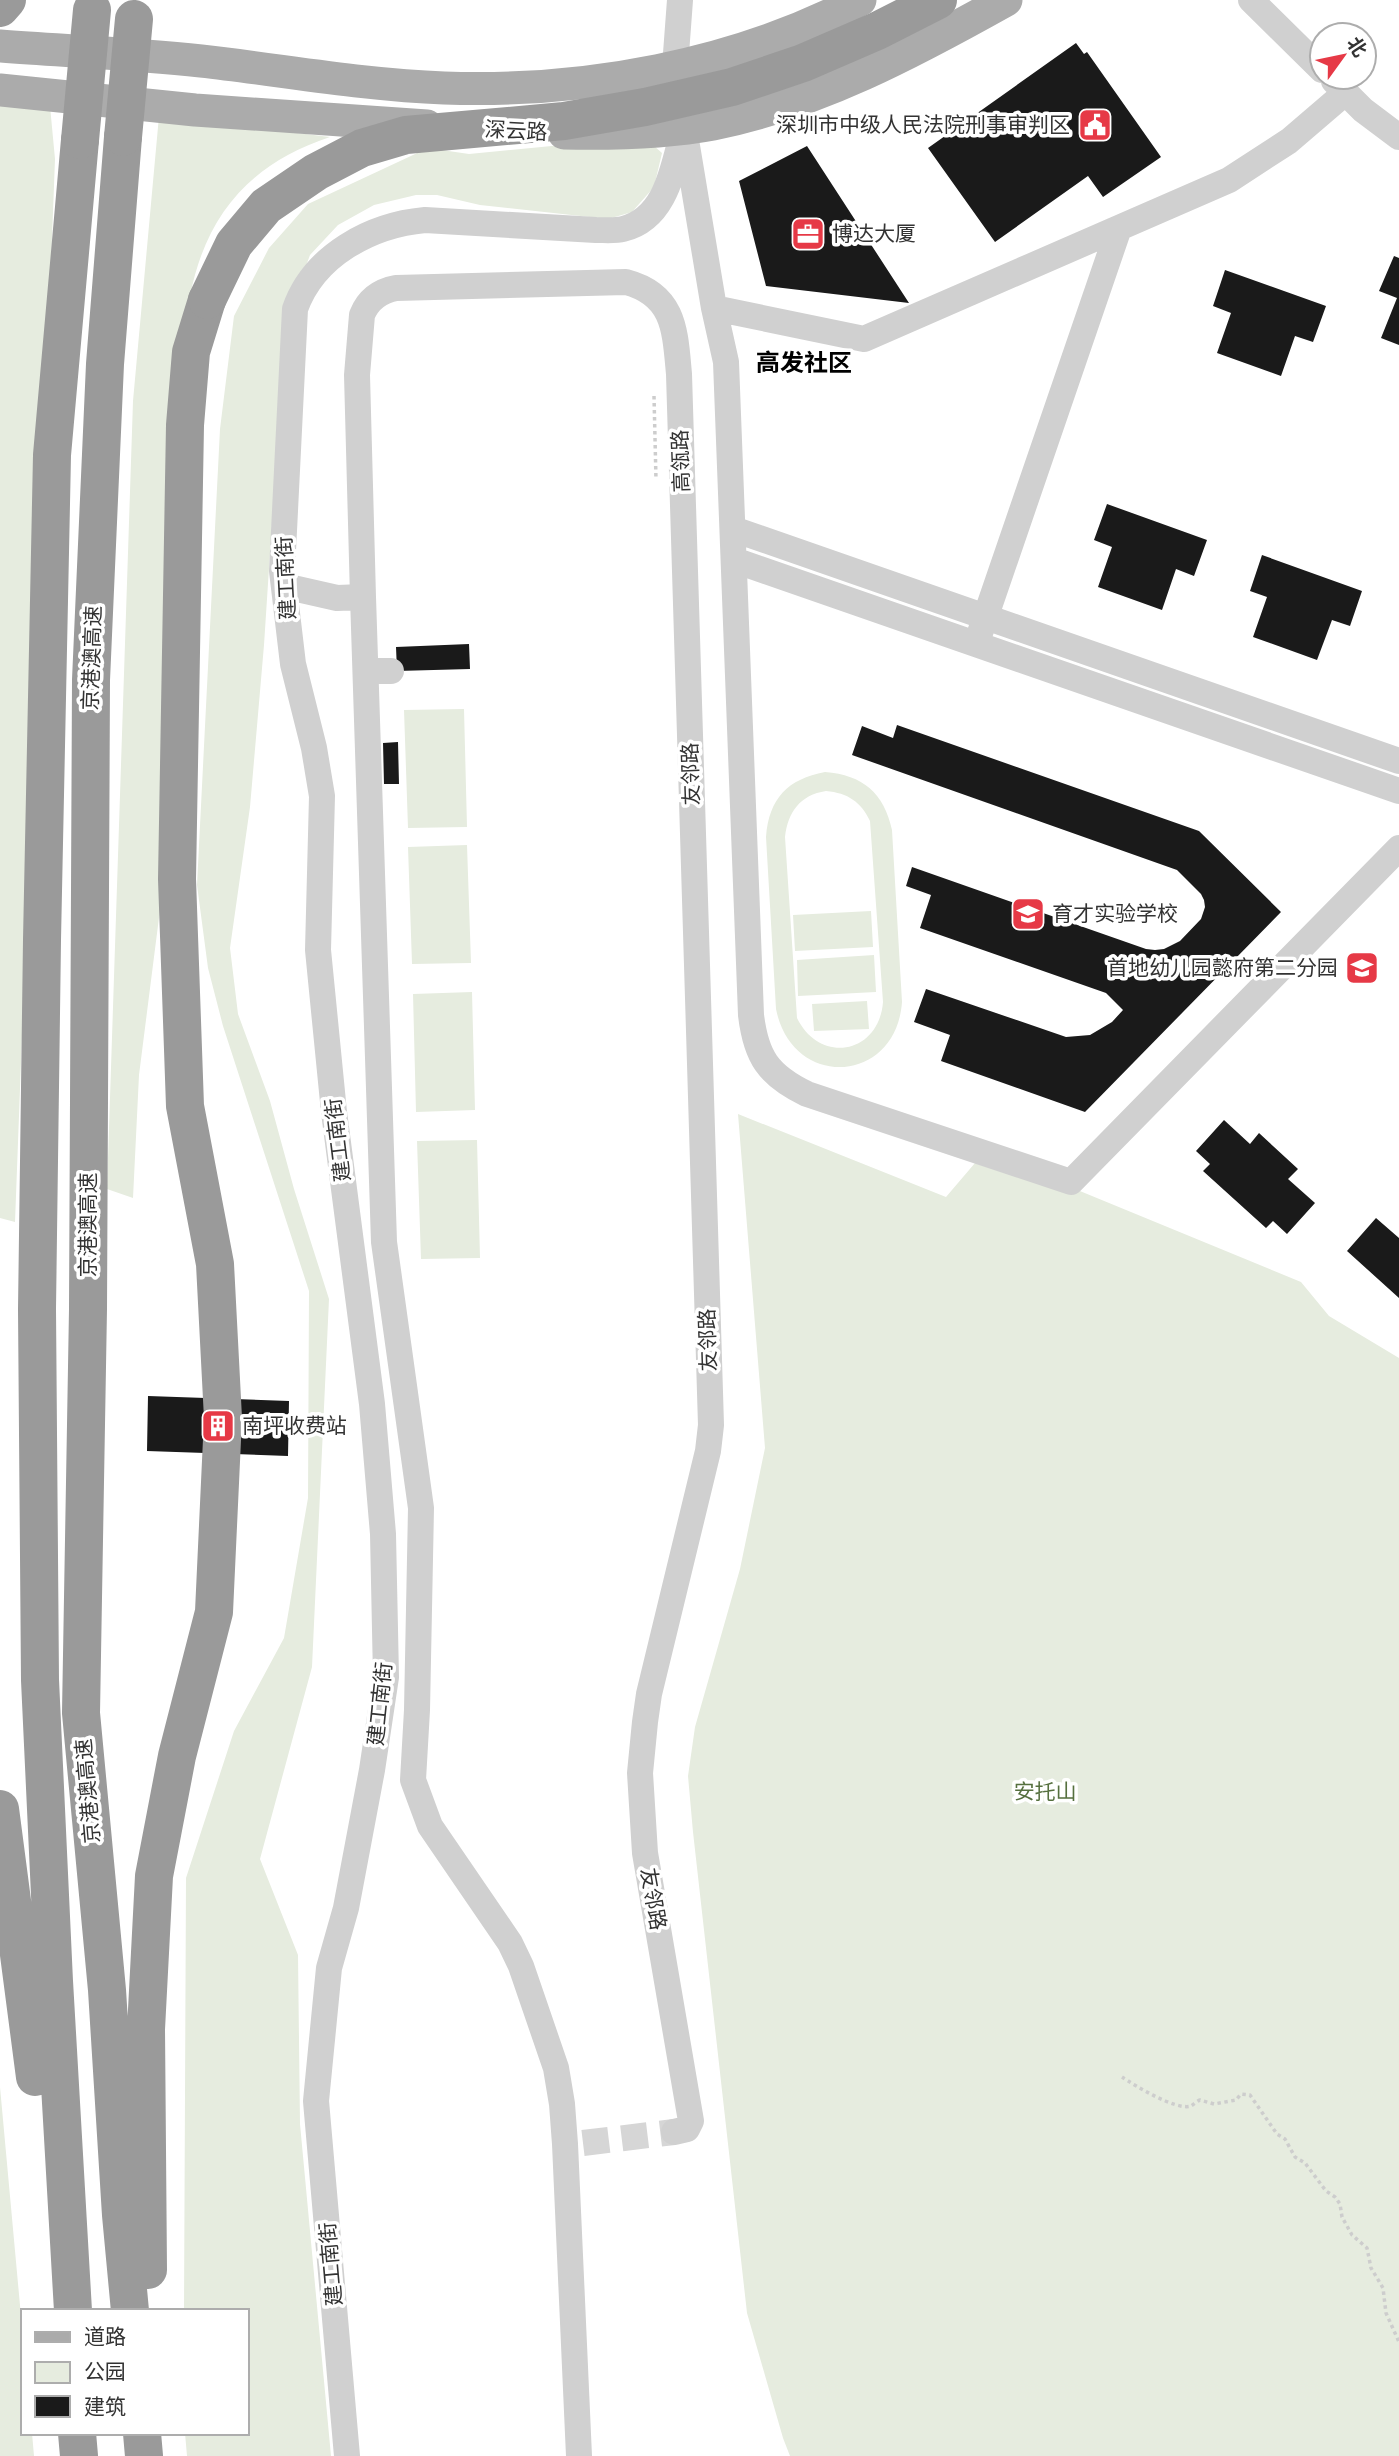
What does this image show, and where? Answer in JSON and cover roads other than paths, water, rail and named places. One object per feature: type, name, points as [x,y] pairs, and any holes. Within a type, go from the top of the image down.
[{"type":"highway","points":[[0,8],[7,0]]},
{"type":"highway","points":[[149,2309],[146,2029],[154,1876],[177,1756],[214,1612],[223,1418],[215,1264],[185,1106],[177,879],[185,425],[191,352],[207,300],[234,244],[266,206],[316,172],[362,148],[406,135],[564,121],[732,88],[803,63],[877,31],[938,0]]},
{"type":"highway","name":"京港澳高速","points":[[73,2309],[40,1680],[37,1309],[52,455],[93,5]]},
{"type":"highway","name":"京港澳高速","points":[[130,2309],[107,1990],[81,1713],[88,1295],[91,680],[105,364],[135,9]]},
{"type":"highway","points":[[0,1808],[63,2309]]},
{"type":"highway","points":[[78,2435],[80,2456]]},
{"type":"highway","points":[[142,2435],[146,2456]]},
{"type":"highway","points":[[146,2456],[149,2435]]},
{"type":"main road","name":"深云路","points":[[0,46],[200,61],[377,83],[444,88],[558,84],[709,60],[770,41],[860,0]]},
{"type":"main road","name":"深云路","points":[[0,90],[195,110],[518,132],[617,132],[684,128],[758,113],[855,79],[1006,0]]},
{"type":"street","points":[[680,0],[675,67],[714,308],[726,362],[754,1041],[765,1064],[784,1082],[807,1094],[1071,1182],[1399,848]]},
{"type":"street","points":[[1251,0],[1308,57]]},
{"type":"street","points":[[1273,0],[1298,48]]},
{"type":"street","points":[[714,308],[864,339],[1229,180],[1289,141],[1333,91]]},
{"type":"street","points":[[1345,91],[1399,137]]},
{"type":"street","name":"建工南街","points":[[346,2456],[316,2101],[328,1968],[346,1908],[386,1677],[383,1534],[372,1404],[334,1112],[318,950],[322,796],[314,748],[293,664],[282,571],[296,309],[301,291],[322,267],[352,241],[402,222],[425,220],[596,230],[623,229],[648,218],[663,195],[684,128]]},
{"type":"street","points":[[976,644],[1119,228]]},
{"type":"street","name":"高瓴路","points":[[579,2456],[574,2143],[562,2105],[556,2068],[521,1966],[510,1943],[430,1826],[413,1780],[421,1508],[384,1242],[378,671],[363,597],[356,374],[362,315],[366,306],[381,293],[396,288],[626,282],[650,290],[660,299],[667,311],[675,338],[679,374],[684,548]]},
{"type":"street","points":[[733,529],[1399,761]]},
{"type":"street","name":"友邻路","points":[[683,2127],[645,1853],[640,1773],[649,1693],[708,1451],[711,1425],[684,548]]},
{"type":"street","points":[[734,560],[1399,792]]},
{"type":"street","points":[[284,586],[337,598],[363,597]]},
{"type":"tunnel","points":[[583,2143],[674,2132]]},
{"type":"place","name":"深圳市中级人民法院刑事审判区","points":[[1095,125]]},
{"type":"place","name":"博达大厦","points":[[808,234]]},
{"type":"place","name":"育才实验学校","points":[[1028,914]]},
{"type":"place","name":"首地幼儿园懿府第二分园","points":[[1362,968]]},
{"type":"place","name":"南坪收费站","points":[[218,1426]]},
{"type":"district","name":"高发社区","points":[[804,363]]},
{"type":"park label","name":"安托山","points":[[1045,1792]]}]
